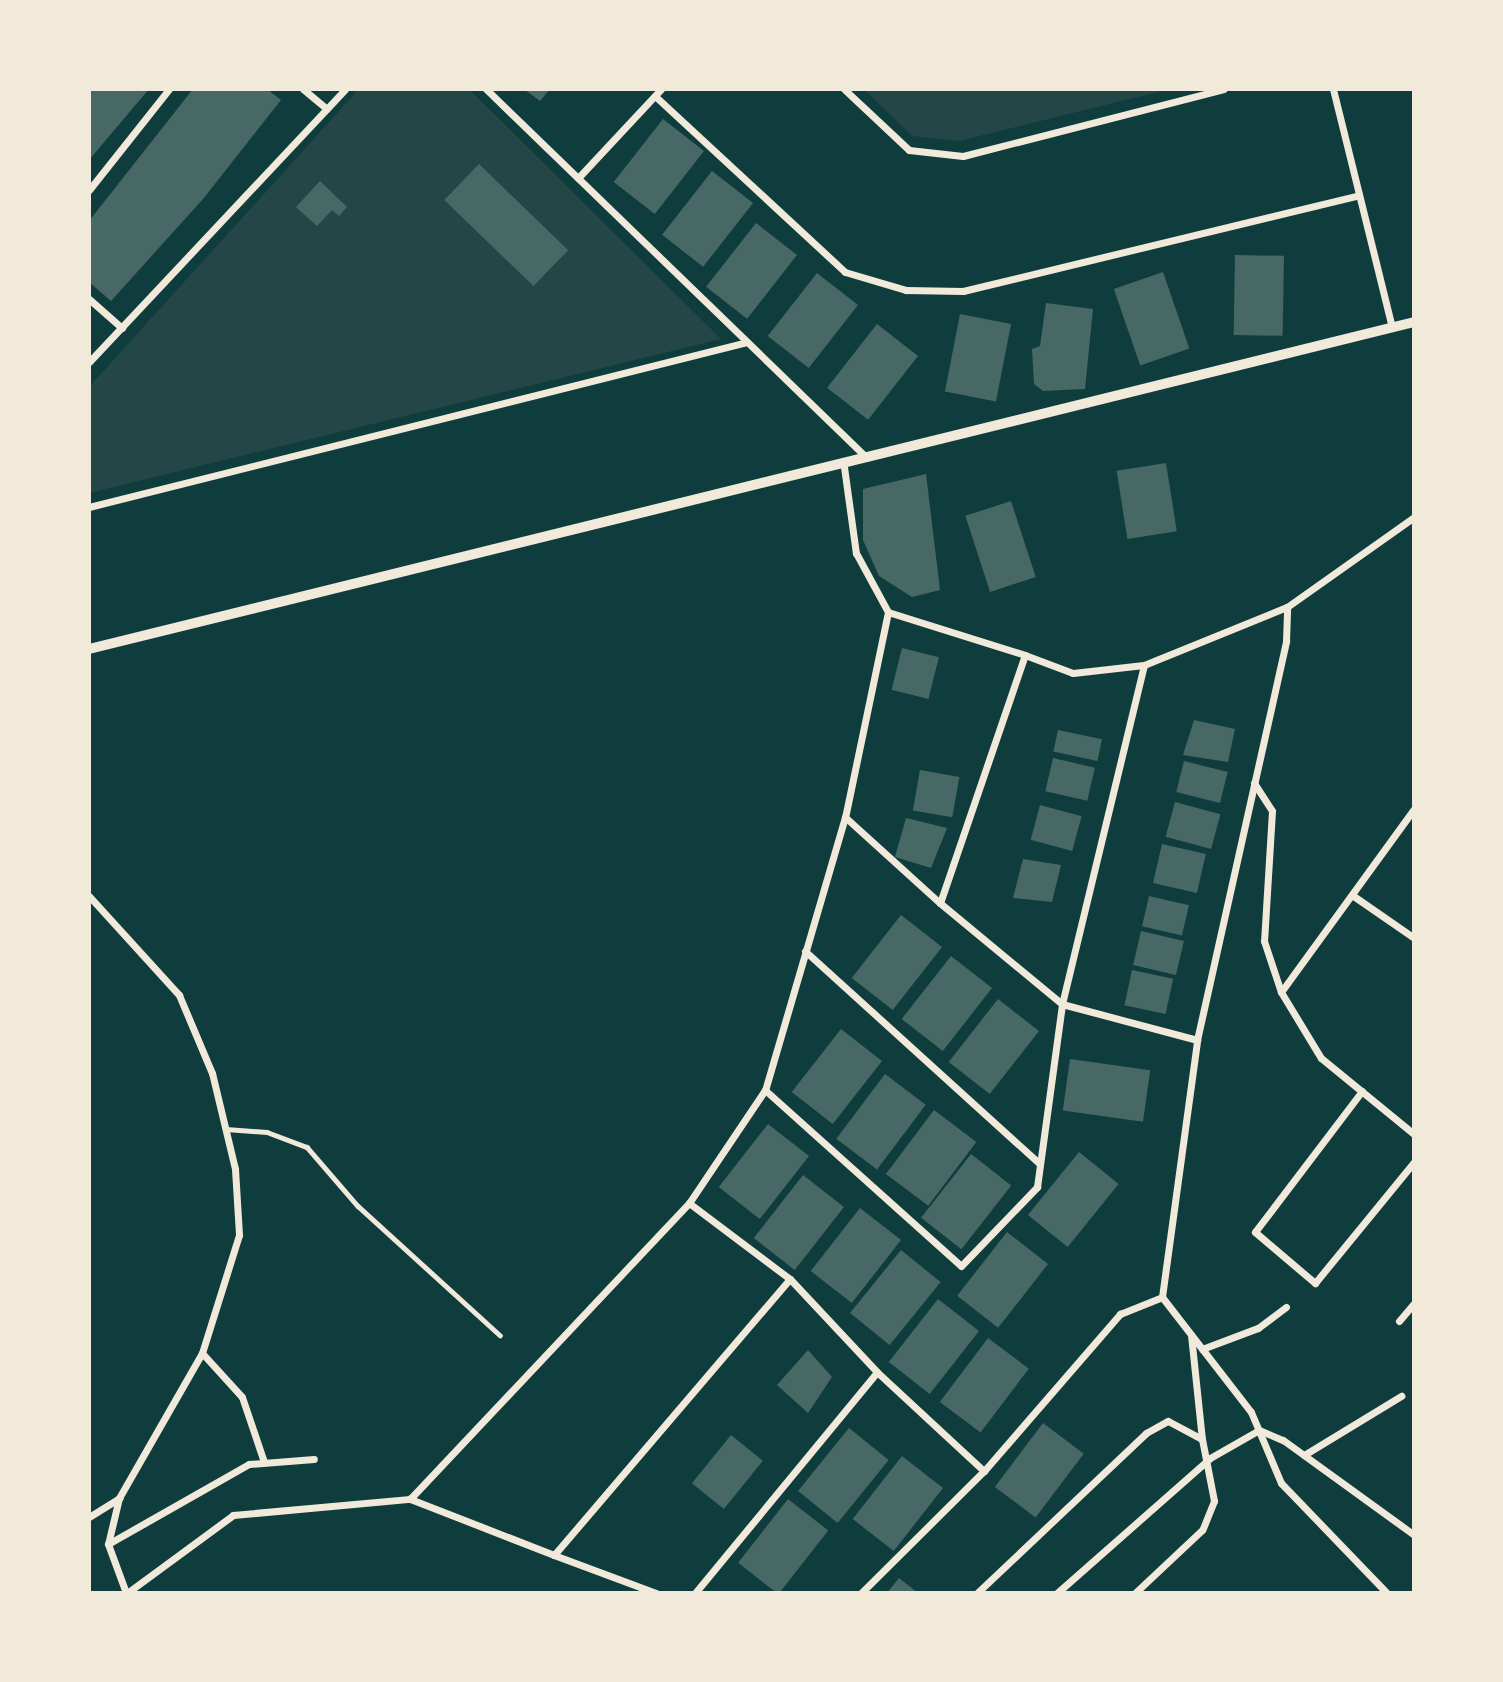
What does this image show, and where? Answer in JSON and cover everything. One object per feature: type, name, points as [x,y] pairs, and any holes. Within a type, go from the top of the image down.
[{"type":"street","points":[[89,190],[169,89]]},
{"type":"street","points":[[303,89],[327,109]]},
{"type":"street","points":[[89,362],[345,89]]},
{"type":"street","points":[[486,89],[870,461]]},
{"type":"street","points":[[844,89],[909,150],[963,156],[1224,89]]},
{"type":"street","points":[[1333,89],[1392,328]]},
{"type":"street","points":[[578,178],[658,92],[845,272],[906,289],[963,291],[1359,195]]},
{"type":"street","points":[[89,299],[122,327]]},
{"type":"street","points":[[89,649],[870,461],[1414,322]]},
{"type":"street","points":[[89,507],[747,342]]},
{"type":"street","points":[[410,1499],[689,1203],[765,1090],[845,817],[888,612],[856,553],[844,467]]},
{"type":"street","points":[[888,612],[1073,673],[1144,665],[1287,607],[1414,517]]},
{"type":"street","points":[[1287,607],[1286,641],[1197,1040],[1162,1297],[1259,1430],[1281,1483],[1387,1593]]},
{"type":"street","points":[[940,903],[1025,655]]},
{"type":"street","points":[[765,1090],[961,1266],[1037,1187],[1062,1004],[1144,665]]},
{"type":"street","points":[[1254,783],[1272,811],[1264,941],[1281,992],[1321,1058],[1414,1134]]},
{"type":"street","points":[[1281,992],[1414,809]]},
{"type":"street","points":[[845,817],[940,903],[1062,1004],[1197,1040]]},
{"type":"street","points":[[1352,895],[1414,939]]},
{"type":"street","points":[[89,896],[179,995],[212,1073],[225,1129],[239,1235],[202,1353],[119,1498],[108,1544],[126,1593],[233,1516],[410,1499],[656,1593]]},
{"type":"street","points":[[806,951],[1040,1164]]},
{"type":"street","points":[[1362,1091],[1255,1232],[1315,1283],[1414,1163]]},
{"type":"street","points":[[689,1203],[790,1279],[877,1373],[984,1471]]},
{"type":"street","points":[[554,1555],[790,1279]]},
{"type":"street","points":[[861,1593],[984,1471],[1120,1314],[1162,1297]]},
{"type":"street","points":[[1399,1321],[1414,1303]]},
{"type":"street","points":[[1202,1349],[1258,1328],[1286,1307]]},
{"type":"street","points":[[1135,1593],[1210,1517],[1210,1458],[1202,1439],[1191,1335]]},
{"type":"street","points":[[202,1353],[242,1397],[264,1462]]},
{"type":"street","points":[[695,1593],[877,1373]]},
{"type":"street","points":[[1304,1455],[1401,1396]]},
{"type":"street","points":[[977,1593],[1146,1433],[1168,1421],[1202,1439]]},
{"type":"street","points":[[1259,1430],[1304,1455],[1414,1535]]},
{"type":"street","points":[[1057,1593],[1210,1458],[1259,1430]]},
{"type":"street","points":[[108,1544],[132,1535],[222,1476],[264,1462],[314,1460]]},
{"type":"street","points":[[89,1517],[119,1498]]},
{"type":"lane","points":[[225,1129],[267,1132],[307,1147],[358,1206],[500,1335]]},
{"type":"shaded area","points":[[359,89],[469,89],[721,339],[89,493],[89,387]]},
{"type":"shaded area","points":[[864,89],[1170,89],[959,141],[912,136]]},
{"type":"building","points":[[89,89],[149,89],[89,160]]},
{"type":"building","points":[[193,89],[267,89],[281,100],[203,199],[111,301],[89,282],[89,221]]},
{"type":"building","points":[[524,89],[550,89],[540,101]]},
{"type":"building","points":[[663,119],[704,151],[655,214],[614,182]]},
{"type":"building","points":[[479,164],[568,250],[533,286],[444,200]]},
{"type":"building","points":[[712,171],[753,203],[703,267],[662,235]]},
{"type":"building","points":[[320,181],[347,207],[339,216],[332,210],[317,226],[296,207]]},
{"type":"building","points":[[756,223],[797,255],[747,319],[706,287]]},
{"type":"building","points":[[1235,255],[1284,256],[1283,336],[1234,335]]},
{"type":"building","points":[[1163,272],[1189,349],[1140,366],[1114,289]]},
{"type":"building","points":[[817,273],[858,305],[809,368],[768,336]]},
{"type":"building","points":[[1046,303],[1093,309],[1085,389],[1043,391],[1034,384],[1032,349],[1040,346]]},
{"type":"building","points":[[960,314],[1011,324],[996,401],[945,392]]},
{"type":"building","points":[[877,324],[918,356],[868,420],[827,388]]},
{"type":"building","points":[[1166,463],[1177,531],[1127,539],[1117,471]]},
{"type":"building","points":[[926,474],[940,590],[912,597],[879,576],[863,540],[863,489]]},
{"type":"building","points":[[1011,501],[1036,577],[990,592],[965,516]]},
{"type":"building","points":[[902,648],[939,657],[928,699],[892,690]]},
{"type":"building","points":[[1194,720],[1235,729],[1228,762],[1183,755]]},
{"type":"building","points":[[1058,730],[1102,739],[1097,761],[1053,752]]},
{"type":"building","points":[[1053,758],[1095,768],[1087,801],[1045,791]]},
{"type":"building","points":[[1184,761],[1228,772],[1220,803],[1176,792]]},
{"type":"building","points":[[920,770],[959,777],[952,817],[913,810]]},
{"type":"building","points":[[1175,802],[1220,814],[1211,849],[1166,837]]},
{"type":"building","points":[[1040,805],[1082,816],[1072,851],[1031,840]]},
{"type":"building","points":[[906,818],[947,828],[931,868],[895,857]]},
{"type":"building","points":[[1162,844],[1206,854],[1197,893],[1153,883]]},
{"type":"building","points":[[1023,859],[1061,865],[1052,902],[1013,898]]},
{"type":"building","points":[[1149,896],[1189,905],[1182,935],[1142,926]]},
{"type":"building","points":[[901,915],[942,947],[893,1010],[852,978]]},
{"type":"building","points":[[1141,931],[1184,941],[1176,975],[1133,965]]},
{"type":"building","points":[[951,956],[992,988],[943,1051],[902,1019]]},
{"type":"building","points":[[1132,970],[1173,979],[1166,1014],[1125,1005]]},
{"type":"building","points":[[998,999],[1039,1031],[990,1094],[949,1062]]},
{"type":"building","points":[[841,1029],[882,1061],[833,1124],[792,1092]]},
{"type":"building","points":[[1070,1059],[1150,1070],[1143,1122],[1063,1110]]},
{"type":"building","points":[[885,1074],[926,1105],[877,1169],[836,1139]]},
{"type":"building","points":[[934,1110],[976,1142],[928,1206],[886,1174]]},
{"type":"building","points":[[768,1124],[809,1156],[760,1219],[719,1187]]},
{"type":"building","points":[[1079,1152],[1119,1184],[1068,1247],[1028,1215]]},
{"type":"building","points":[[971,1154],[1011,1185],[961,1249],[921,1218]]},
{"type":"building","points":[[803,1175],[844,1207],[795,1270],[754,1238]]},
{"type":"building","points":[[860,1208],[901,1240],[852,1303],[811,1271]]},
{"type":"building","points":[[1007,1232],[1048,1264],[998,1328],[957,1296]]},
{"type":"building","points":[[901,1250],[941,1282],[890,1345],[850,1313]]},
{"type":"building","points":[[938,1299],[979,1331],[930,1394],[889,1362]]},
{"type":"building","points":[[988,1338],[1029,1369],[981,1433],[940,1402]]},
{"type":"building","points":[[808,1350],[832,1377],[808,1413],[777,1385]]},
{"type":"building","points":[[1043,1423],[1084,1454],[1036,1518],[995,1487]]},
{"type":"building","points":[[849,1428],[889,1460],[838,1523],[798,1491]]},
{"type":"building","points":[[731,1435],[763,1461],[724,1509],[692,1483]]},
{"type":"building","points":[[902,1456],[943,1488],[894,1551],[853,1519]]},
{"type":"building","points":[[788,1499],[828,1530],[779,1593],[738,1563]]},
{"type":"building","points":[[899,1578],[918,1593],[887,1593]]}]
